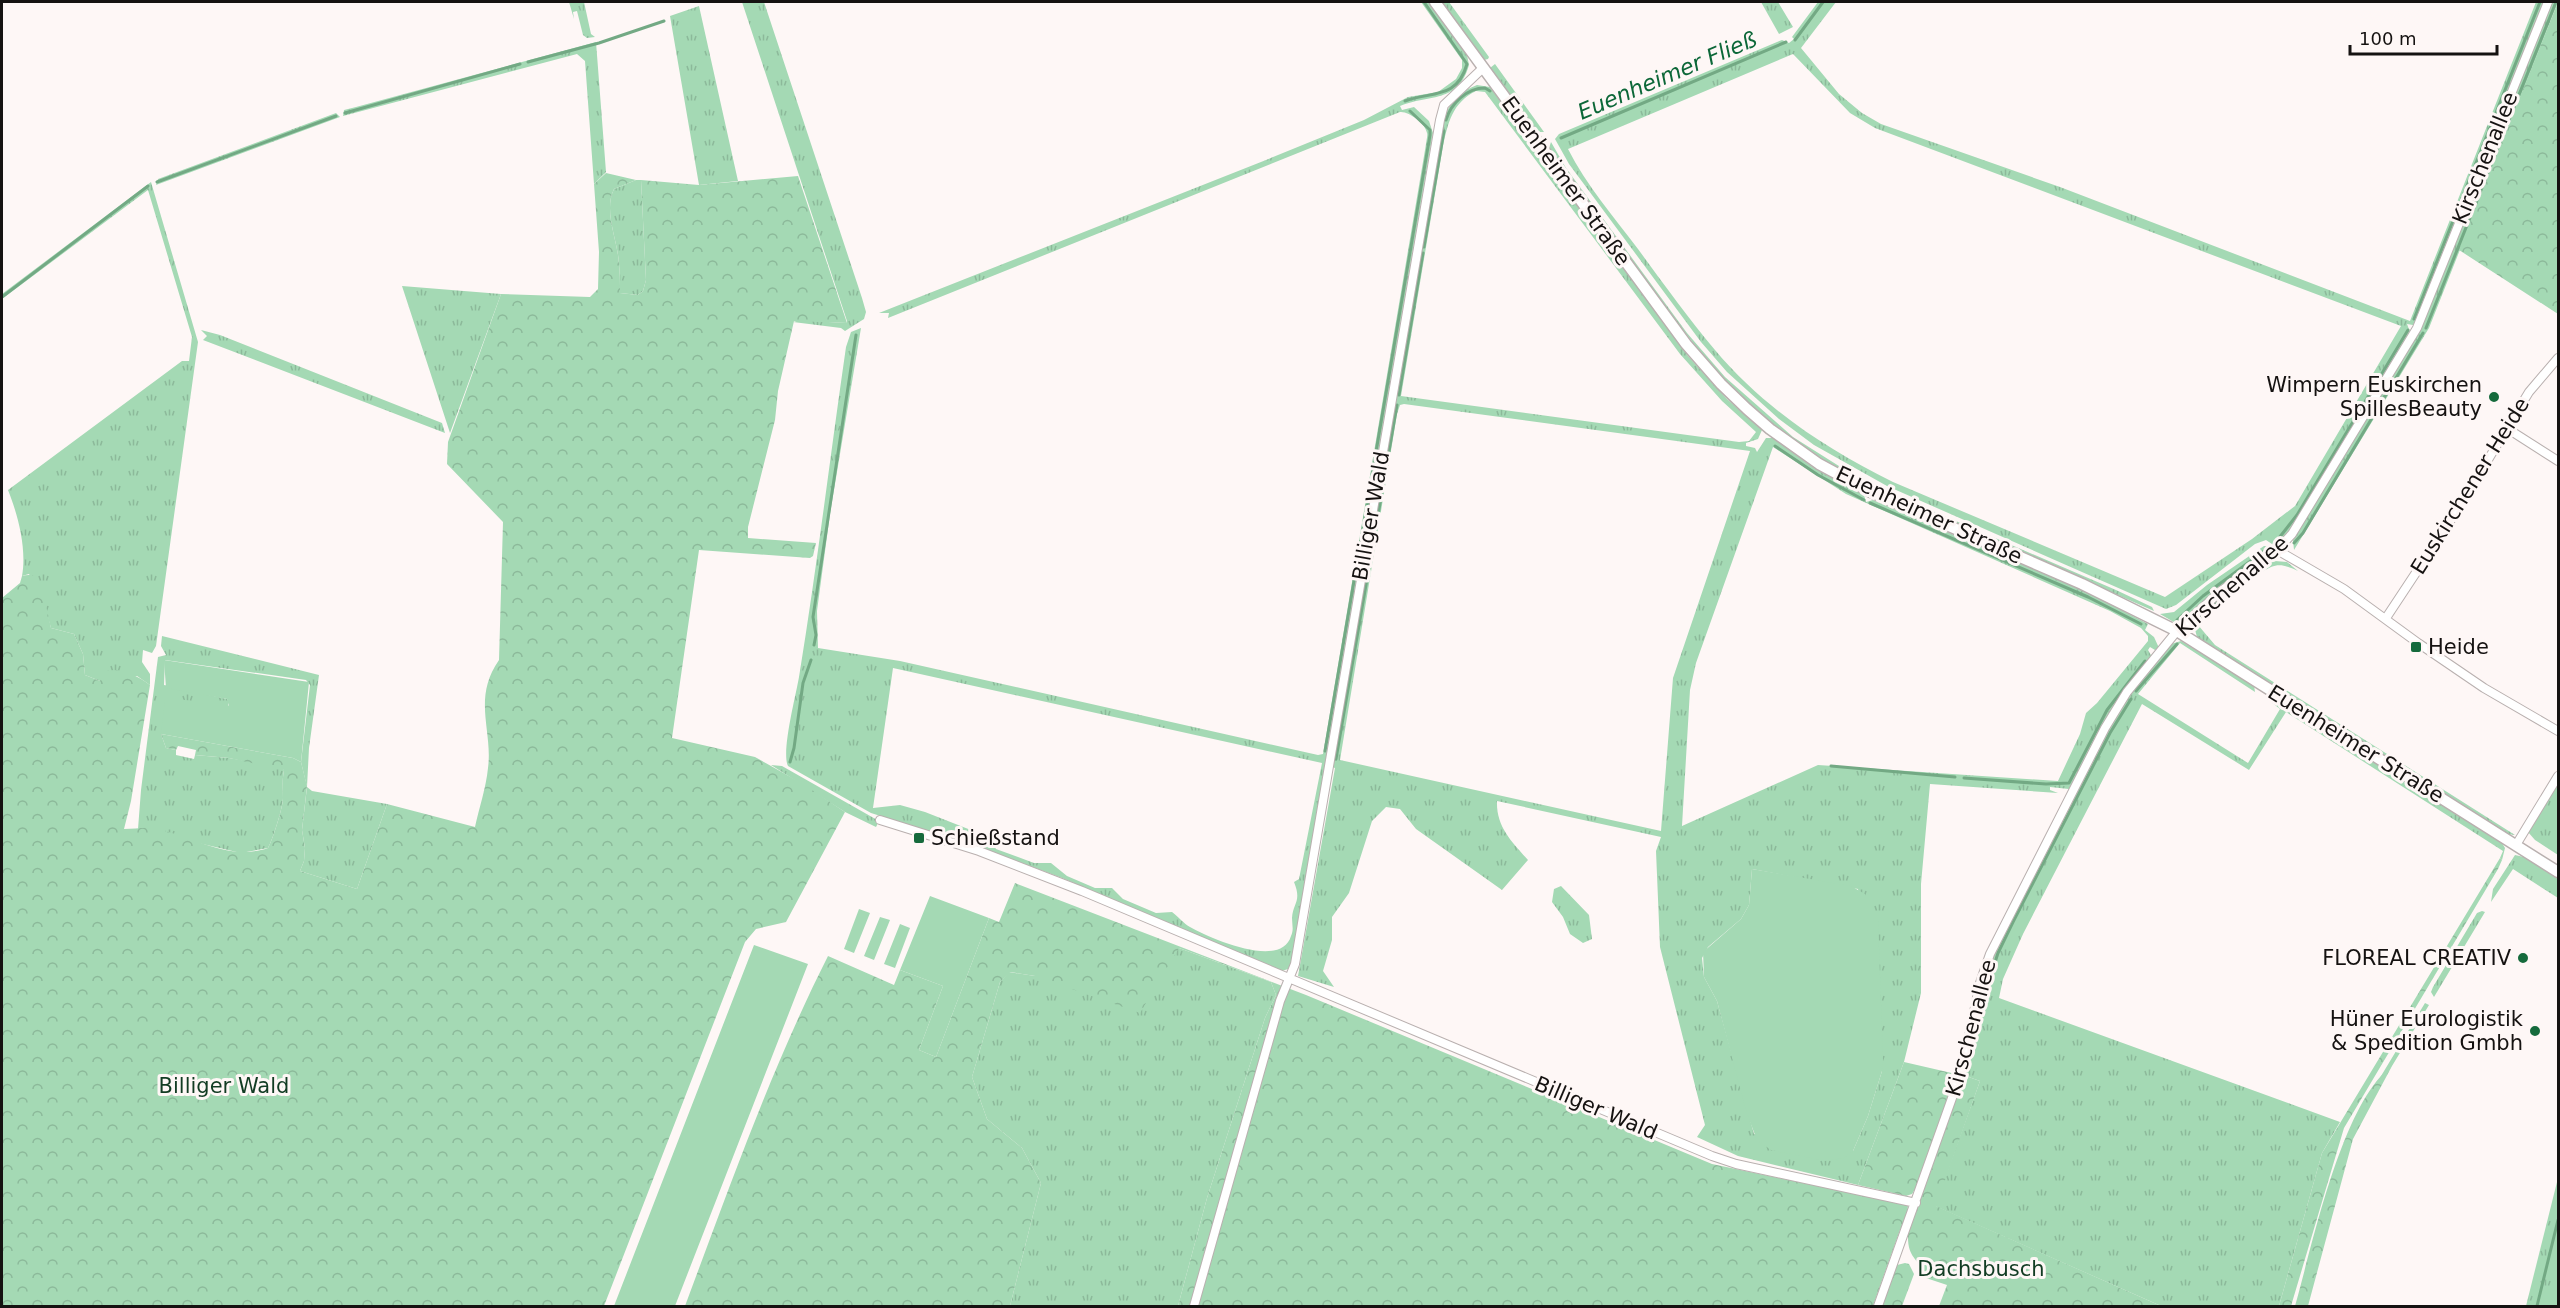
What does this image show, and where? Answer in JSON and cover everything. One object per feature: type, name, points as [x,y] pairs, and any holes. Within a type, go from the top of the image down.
[{"type":"main road","name":"Euenheimer Straße","points":[[1435,2],[1686,344],[1721,384],[1770,429],[1819,464],[1867,490],[2082,584],[2177,631],[2559,872]]},
{"type":"street","name":"Kirschenallee","points":[[1878,1306],[1958,1078],[1980,983],[1990,954],[2112,716],[2127,693],[2177,631],[2221,591],[2277,550],[2296,527],[2417,328],[2548,2]]},
{"type":"street","name":"Billiger Wald","points":[[1194,1306],[1288,979],[1295,964],[1440,120],[1444,105],[1484,68]]},
{"type":"street","name":"Euskirchener Heide","points":[[2386,618],[2508,429],[2529,392],[2559,358]]},
{"type":"street","points":[[2508,429],[2559,461]]},
{"type":"street","points":[[2277,550],[2344,589],[2478,684],[2559,731]]},
{"type":"street","points":[[2516,845],[2559,776]]},
{"type":"street","name":"Billiger Wald","points":[[879,820],[979,851],[1082,891],[1712,1156],[1736,1164],[1916,1203]]},
{"type":"green space","points":[[569,2],[584,2],[591,34],[595,37],[587,38],[583,35],[577,11],[573,12],[574,19]]},
{"type":"green space","points":[[742,2],[764,2],[862,298],[866,312],[864,319],[845,331],[841,328],[793,322],[800,320],[847,323],[847,321]]},
{"type":"green space","points":[[1421,2],[1428,2],[1467,55],[1469,65],[1458,86],[1450,92],[1400,106],[1402,110],[1414,107],[1429,121],[1433,133],[1291,963],[1288,969],[1282,971],[1062,878],[993,852],[871,813],[788,766],[786,749],[806,636],[846,347],[851,332],[861,328],[830,514],[817,611],[818,648],[900,661],[1318,755],[1323,754],[1427,138],[1426,129],[1420,122],[1400,112],[888,318],[889,313],[879,313],[1364,120],[1408,97],[1438,92],[1456,79],[1462,68],[1462,60]],"holes":[[[893,668],[1322,763],[1299,879],[1294,882],[1297,898],[1292,918],[1292,934],[1285,946],[1274,950],[1260,951],[1228,944],[1190,927],[1172,912],[1156,913],[1123,899],[1112,888],[1095,888],[1067,876],[1051,863],[1034,863],[996,849],[991,840],[981,834],[925,812],[900,805],[873,808]]]},
{"type":"green space","points":[[1442,2],[1449,2],[1489,57],[1488,59],[1484,60]]},
{"type":"green space","points":[[1761,2],[1778,2],[1793,27],[1779,34]]},
{"type":"green space","points":[[1818,2],[1836,2],[1801,48],[1839,94],[1862,113],[1881,124],[2060,187],[2410,321],[2536,2],[2544,2],[2415,322],[2413,325],[2407,324],[2410,332],[2293,527],[2275,546],[2266,540],[2255,544],[2176,605],[2166,609],[1887,486],[1814,445],[1779,419],[1727,372],[1701,342],[1569,164],[1555,139],[1559,134],[1777,42],[1782,40],[1789,43],[1794,39],[1792,37]],"holes":[[[1793,54],[1850,113],[1875,128],[2401,326],[2295,506],[2252,539],[2165,597],[1893,482],[1844,456],[1797,425],[1775,409],[1734,371],[1695,326],[1583,175],[1568,149]]]},
{"type":"green space","points":[[2552,2],[2558,2],[2429,328],[2294,550],[2293,540],[2411,345]]},
{"type":"green space","points":[[2558,2],[2558,314],[2459,250]]},
{"type":"green space","points":[[699,6],[738,181],[699,185],[670,16]]},
{"type":"green space","points":[[596,42],[606,172],[594,184],[585,61],[577,54],[343,116],[344,110]]},
{"type":"green space","points":[[1495,64],[1544,132],[1533,127],[1490,68]]},
{"type":"green space","points":[[1477,85],[1490,87],[1688,356],[1727,399],[1762,430],[1758,439],[1746,443],[1746,446],[1755,448],[1757,452],[1766,438],[1773,438],[1814,468],[1864,495],[1866,502],[1873,500],[2091,594],[2148,624],[2145,630],[2154,637],[2159,648],[2155,650],[2150,647],[2148,650],[2152,657],[2108,715],[2069,789],[2050,787],[2050,790],[2058,793],[1930,784],[1921,884],[1921,993],[1904,1062],[1858,1185],[1738,1156],[1697,1137],[1705,1125],[1660,947],[1656,851],[1661,837],[1497,801],[1502,826],[1528,860],[1502,890],[1416,829],[1400,809],[1386,807],[1372,821],[1349,893],[1332,917],[1332,940],[1323,971],[1334,987],[1298,976],[1445,116],[1454,101]],"holes":[[[1476,91],[1485,92],[1680,354],[1722,401],[1756,432],[1749,441],[1739,442],[1401,396],[1445,138],[1452,114],[1461,101]],[[1400,405],[1750,451],[1673,678],[1661,831],[1340,760]],[[1773,447],[1846,494],[2110,611],[2141,628],[2148,636],[2148,641],[2097,703],[2086,713],[2080,734],[2058,781],[1818,765],[1682,826],[1690,690],[1696,663]],[[1752,869],[1858,889],[1882,1071],[1868,1116],[1853,1151],[1754,1134],[1717,1001],[1704,977],[1702,958],[1708,947],[1741,919],[1749,905]]]},
{"type":"green space","points":[[336,113],[340,117],[156,185],[158,179]]},
{"type":"green space","points":[[1551,142],[1566,168],[1687,333],[1725,377],[1793,437],[1877,487],[2116,590],[2152,607],[2154,611],[1872,487],[1827,463],[1782,431],[1756,410],[1714,369],[1663,305],[1549,148]]},
{"type":"green space","name":"Billiger Wald","points":[[606,173],[636,180],[614,189],[610,216],[618,255],[620,293],[638,295],[643,291],[646,280],[641,180],[699,185],[798,176],[847,323],[794,321],[778,391],[775,420],[748,527],[748,538],[816,543],[813,556],[810,558],[699,550],[672,738],[755,757],[803,784],[845,812],[786,922],[756,929],[745,942],[604,1306],[2,1306],[2,598],[20,583],[22,576],[35,577],[41,583],[51,628],[74,634],[83,654],[85,675],[100,681],[106,671],[113,670],[135,676],[150,685],[131,801],[124,829],[152,828],[167,831],[210,846],[238,852],[268,848],[272,838],[283,802],[284,770],[229,758],[195,755],[196,750],[178,746],[176,750],[166,748],[161,734],[293,758],[301,762],[307,786],[302,830],[305,848],[304,861],[300,871],[357,889],[387,804],[475,827],[488,768],[485,701],[491,674],[499,660],[503,522],[447,464],[448,442],[501,294],[590,297],[598,289],[599,252],[594,184]]},
{"type":"green space","points":[[641,180],[646,280],[643,291],[638,295],[620,293],[618,255],[610,216],[614,189]]},
{"type":"green space","points":[[151,182],[198,342],[156,646],[152,653],[143,650],[142,662],[150,674],[150,685],[137,676],[100,681],[85,675],[83,654],[74,634],[51,628],[45,607],[29,574],[22,576],[21,532],[8,490],[182,361],[189,361],[192,337],[148,190],[2,299],[2,294]]},
{"type":"green space","points":[[402,286],[501,294],[450,433]]},
{"type":"green space","points":[[201,330],[220,335],[442,423],[445,433],[203,340],[207,336]]},
{"type":"green space","points":[[2264,546],[2269,546],[2271,550],[2181,623],[2177,624],[2160,614],[2174,612],[2207,585]]},
{"type":"green space","points":[[2287,562],[2298,571],[2278,565],[2263,571],[2233,593],[2198,625],[2215,645],[2515,835],[2508,834],[2197,637],[2194,626],[2197,616],[2266,563]]},
{"type":"green space","points":[[162,636],[319,675],[309,748],[307,787],[301,762],[310,685],[306,680],[165,660],[164,685],[227,699],[229,702],[228,707],[161,734],[166,748],[176,750],[176,755],[194,759],[195,755],[229,758],[280,767],[284,770],[281,808],[268,848],[241,853],[138,829],[158,657],[166,655],[161,646]]},
{"type":"green space","points":[[2181,641],[2254,685],[2255,692],[2180,643],[2138,694],[2248,763],[2280,709],[2271,702],[2274,699],[2324,730],[2323,734],[2329,738],[2334,736],[2502,843],[2505,848],[2502,860],[2500,858],[2503,851],[2286,712],[2249,770],[2142,704],[2023,934],[2003,979],[1999,998],[2340,1122],[2322,1153],[2279,1306],[2161,1306],[1935,1206],[1980,1081],[1963,1075],[1993,956],[2112,722],[2130,695],[2171,644]]},
{"type":"green space","points":[[164,660],[309,682],[301,762],[293,758],[161,734],[167,697],[227,707],[229,705],[227,699],[166,688]]},
{"type":"green space","points":[[771,765],[782,766],[879,821],[876,827],[845,812]]},
{"type":"green space","points":[[2558,781],[2558,855],[2535,840],[2528,832]]},
{"type":"green space","points":[[307,787],[312,791],[387,804],[357,889],[300,871],[304,861],[305,848],[302,830]]},
{"type":"green space","points":[[2515,855],[2524,857],[2558,879],[2558,898],[2513,869],[2491,902],[2493,889]]},
{"type":"green space","points":[[2500,858],[2502,860],[2498,869],[2344,1128],[2291,1306],[2279,1306],[2322,1153]]},
{"type":"green space","points":[[1752,869],[1851,886],[1865,894],[1878,920],[1882,1071],[1868,1116],[1853,1151],[1844,1158],[1825,1161],[1771,1150],[1757,1140],[1747,1114],[1717,1001],[1704,977],[1703,952],[1741,919],[1749,905]]},
{"type":"green space","points":[[1015,883],[1306,995],[1712,1164],[1908,1205],[1907,1216],[1873,1306],[1178,1306],[1207,1198],[1265,1018],[1276,995],[1271,982],[1179,948],[1140,1013],[1035,976],[1010,972],[1000,982],[972,1077],[987,1119],[1022,1148],[1041,1183],[1010,1306],[685,1306],[769,1085],[828,956],[894,985],[900,970],[943,986],[919,1050],[936,1057],[989,918],[999,922]]},
{"type":"green space","points":[[1561,886],[1589,915],[1592,939],[1583,943],[1570,934],[1563,917],[1552,902],[1554,889]]},
{"type":"green space","points":[[930,896],[989,918],[936,1057],[919,1050],[943,986],[900,970]]},
{"type":"green space","points":[[859,909],[870,913],[854,953],[844,949]]},
{"type":"green space","points":[[2485,912],[2434,997],[2431,992],[2433,987],[2477,913]]},
{"type":"green space","points":[[880,917],[890,920],[874,960],[864,956]]},
{"type":"green space","points":[[900,924],[910,928],[895,968],[884,964]]},
{"type":"green space","points":[[754,945],[808,964],[675,1306],[614,1306]]},
{"type":"green space","points":[[1179,948],[1271,982],[1276,995],[1265,1018],[1207,1198],[1178,1306],[1010,1306],[1041,1183],[1022,1148],[987,1119],[972,1077],[1000,982],[1009,972],[1035,976]]},
{"type":"green space","points":[[2425,1003],[2429,1005],[2392,1066],[2372,1091]]},
{"type":"green space","points":[[1904,1062],[1956,1074],[1915,1189],[1912,1194],[1906,1196],[1858,1185]]},
{"type":"green space","points":[[2392,1066],[2353,1139],[2308,1306],[2295,1306],[2331,1177],[2344,1142],[2358,1110],[2374,1084]]},
{"type":"green space","name":"Dachsbusch","points":[[1963,1075],[1980,1081],[1936,1206],[2161,1306],[1939,1306],[1947,1285],[1923,1277],[1920,1266],[1910,1249],[1908,1234]]},
{"type":"green space","points":[[2558,1178],[2558,1306],[2526,1306]]},
{"type":"green space","name":"Dachsbusch","points":[[1909,1264],[1914,1274],[1902,1306],[1881,1306],[1897,1265]]},
{"type":"waterway","points":[[1405,101],[1450,89],[1463,76],[1467,64],[1424,2]]},
{"type":"waterway","name":"Euenheimer Fließ","points":[[1795,40],[1823,2]]},
{"type":"waterway","points":[[2414,319],[2540,2]]},
{"type":"waterway","points":[[2426,328],[2556,2]]},
{"type":"waterway","points":[[528,62],[599,43],[664,21]]},
{"type":"waterway","name":"Euenheimer Fließ","points":[[1561,138],[1786,42]]},
{"type":"waterway","points":[[345,113],[520,64]]},
{"type":"waterway","points":[[1446,120],[1456,102],[1466,94],[1485,88],[1490,91]]},
{"type":"waterway","points":[[1325,751],[1430,135],[1430,130],[1410,111]]},
{"type":"waterway","points":[[157,182],[336,116]]},
{"type":"waterway","points":[[1424,247],[1444,131]]},
{"type":"waterway","points":[[2,297],[148,186]]},
{"type":"waterway","points":[[1399,395],[1423,253]]},
{"type":"waterway","points":[[2275,543],[2297,515],[2408,330]]},
{"type":"waterway","points":[[2294,543],[2303,533],[2423,333]]},
{"type":"waterway","points":[[814,645],[816,635],[813,617],[856,335]]},
{"type":"waterway","points":[[1336,759],[1397,405]]},
{"type":"waterway","points":[[1775,446],[1818,475],[1864,500]]},
{"type":"waterway","points":[[1870,503],[2088,597],[2141,624]]},
{"type":"waterway","points":[[2177,620],[2203,596],[2267,549]]},
{"type":"waterway","points":[[2197,621],[2213,606],[2267,566]]},
{"type":"waterway","points":[[2136,691],[2177,644]]},
{"type":"waterway","points":[[790,762],[803,683],[811,660]]},
{"type":"waterway","points":[[1964,778],[2046,784],[2069,783],[2107,710],[2145,661]]},
{"type":"waterway","points":[[1984,997],[1998,953],[2013,922],[2110,733],[2131,699]]},
{"type":"waterway","points":[[1831,766],[1955,777]]},
{"type":"waterway","points":[[2537,1306],[2558,1220]]},
{"type":"place","name":"Wimpern Euskirchen SpillesBeauty","points":[[2494,397]]},
{"type":"place","name":"Heide","points":[[2416,647]]},
{"type":"place","name":"Schießstand","points":[[919,838]]},
{"type":"place","name":"FLOREAL CREATIV","points":[[2523,958]]},
{"type":"place","name":"Hüner Eurologistik & Spedition Gmbh","points":[[2535,1031]]}]
